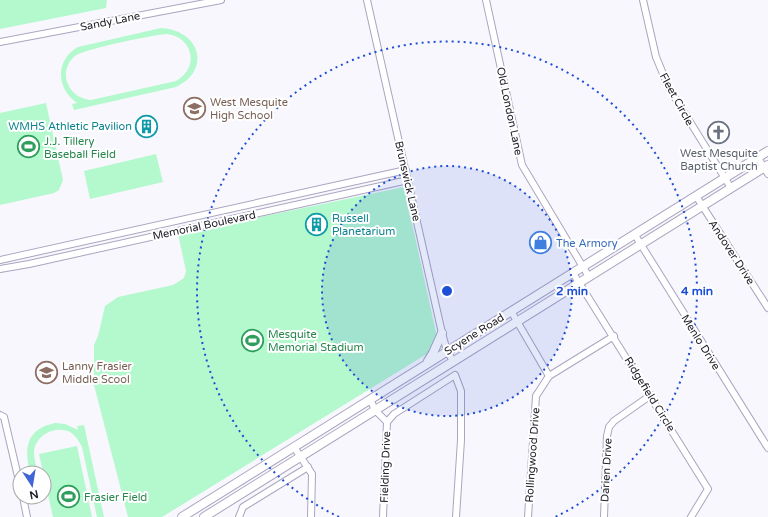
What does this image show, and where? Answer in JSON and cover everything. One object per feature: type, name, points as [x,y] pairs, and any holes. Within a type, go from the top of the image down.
[{"type":"main road","name":"Scyene Road","points":[[182,517],[768,151]]},
{"type":"main road","name":"Scyene Road","points":[[204,517],[517,321],[642,245],[731,188],[767,169]]},
{"type":"main road","points":[[425,364],[433,353],[442,333]]},
{"type":"street","name":"Sandy Lane","points":[[0,42],[221,0]]},
{"type":"street","name":"Brunswick Lane","points":[[367,0],[442,333],[447,351],[453,361]]},
{"type":"street","name":"Old London Lane","points":[[486,0],[522,165],[589,277]]},
{"type":"street","name":"Fleet Circle","points":[[643,0],[656,57],[664,77],[731,188]]},
{"type":"street","points":[[758,158],[767,169]]},
{"type":"street","name":"Memorial Boulevard","points":[[0,260],[406,170]]},
{"type":"street","name":"Memorial Boulevard","points":[[0,269],[29,264],[408,180]]},
{"type":"street","name":"Andover Drive","points":[[696,196],[768,308]]},
{"type":"street","name":"Menlo Drive","points":[[635,235],[768,448]]},
{"type":"street","name":"Ridgefield Circle","points":[[573,273],[651,395],[708,489],[691,517]]},
{"type":"street","points":[[511,311],[549,376],[614,336]]},
{"type":"street","points":[[387,422],[394,414],[455,375],[461,391],[461,440],[456,517]]},
{"type":"street","name":"Rollingwood Drive","points":[[528,517],[536,396],[549,376]]},
{"type":"street","name":"Darien Drive","points":[[604,517],[607,436],[609,427],[614,421],[651,395]]},
{"type":"street","name":"Fielding Drive","points":[[370,400],[376,410],[387,422],[383,517]]},
{"type":"street","points":[[0,415],[4,417],[15,465]]},
{"type":"street","points":[[294,447],[308,467],[313,479],[311,517]]},
{"type":"street","points":[[239,517],[243,507],[308,467]]},
{"type":"street","points":[[24,505],[27,517]]},
{"type":"green space","points":[[0,0],[107,0],[106,8],[0,29]]},
{"type":"green space","points":[[161,28],[174,30],[185,36],[192,43],[197,52],[197,61],[194,71],[187,80],[176,87],[74,110],[72,104],[77,103],[65,90],[61,74],[65,59],[78,47]],"holes":[[[167,34],[176,36],[188,47],[191,61],[184,75],[176,81],[91,100],[81,98],[75,94],[67,82],[66,70],[69,62],[81,53],[104,46],[148,37]]]},
{"type":"green space","name":"J.J. Tillery Baseball Field","points":[[46,103],[63,180],[59,190],[54,193],[0,205],[0,113]]},
{"type":"green space","points":[[156,154],[163,182],[90,199],[84,171]]},
{"type":"green space","name":"Mesquite Memorial Stadium","points":[[404,187],[437,337],[430,352],[162,517],[128,517],[94,385],[94,345],[98,336],[105,306],[118,297],[173,285],[184,278],[186,271],[178,234]]},
{"type":"green space","points":[[55,423],[65,424],[78,430],[77,426],[84,425],[104,517],[97,517],[82,447],[74,435],[70,432],[58,430],[42,436],[38,440],[34,451],[36,465],[28,465],[27,455],[29,441],[38,430]]},
{"type":"green space","name":"Frasier Field","points":[[77,446],[92,517],[53,517],[50,505],[52,505],[52,465],[41,465],[39,454]]},
{"type":"place","name":"West Mesquite High School","points":[[194,108]]},
{"type":"place","name":"WMHS Athletic Pavilion","points":[[147,126]]},
{"type":"place","name":"West Mesquite Baptist Church","points":[[719,133]]},
{"type":"place","name":"J.J. Tillery Baseball Field","points":[[28,147]]},
{"type":"place","name":"Russell Planetarium","points":[[316,224]]},
{"type":"place","name":"The Armory","points":[[540,243]]},
{"type":"place","name":"Mesquite Memorial Stadium","points":[[253,340]]},
{"type":"place","name":"Lanny Frasier Middle Scool","points":[[47,372]]},
{"type":"place","name":"Frasier Field","points":[[68,497]]}]
